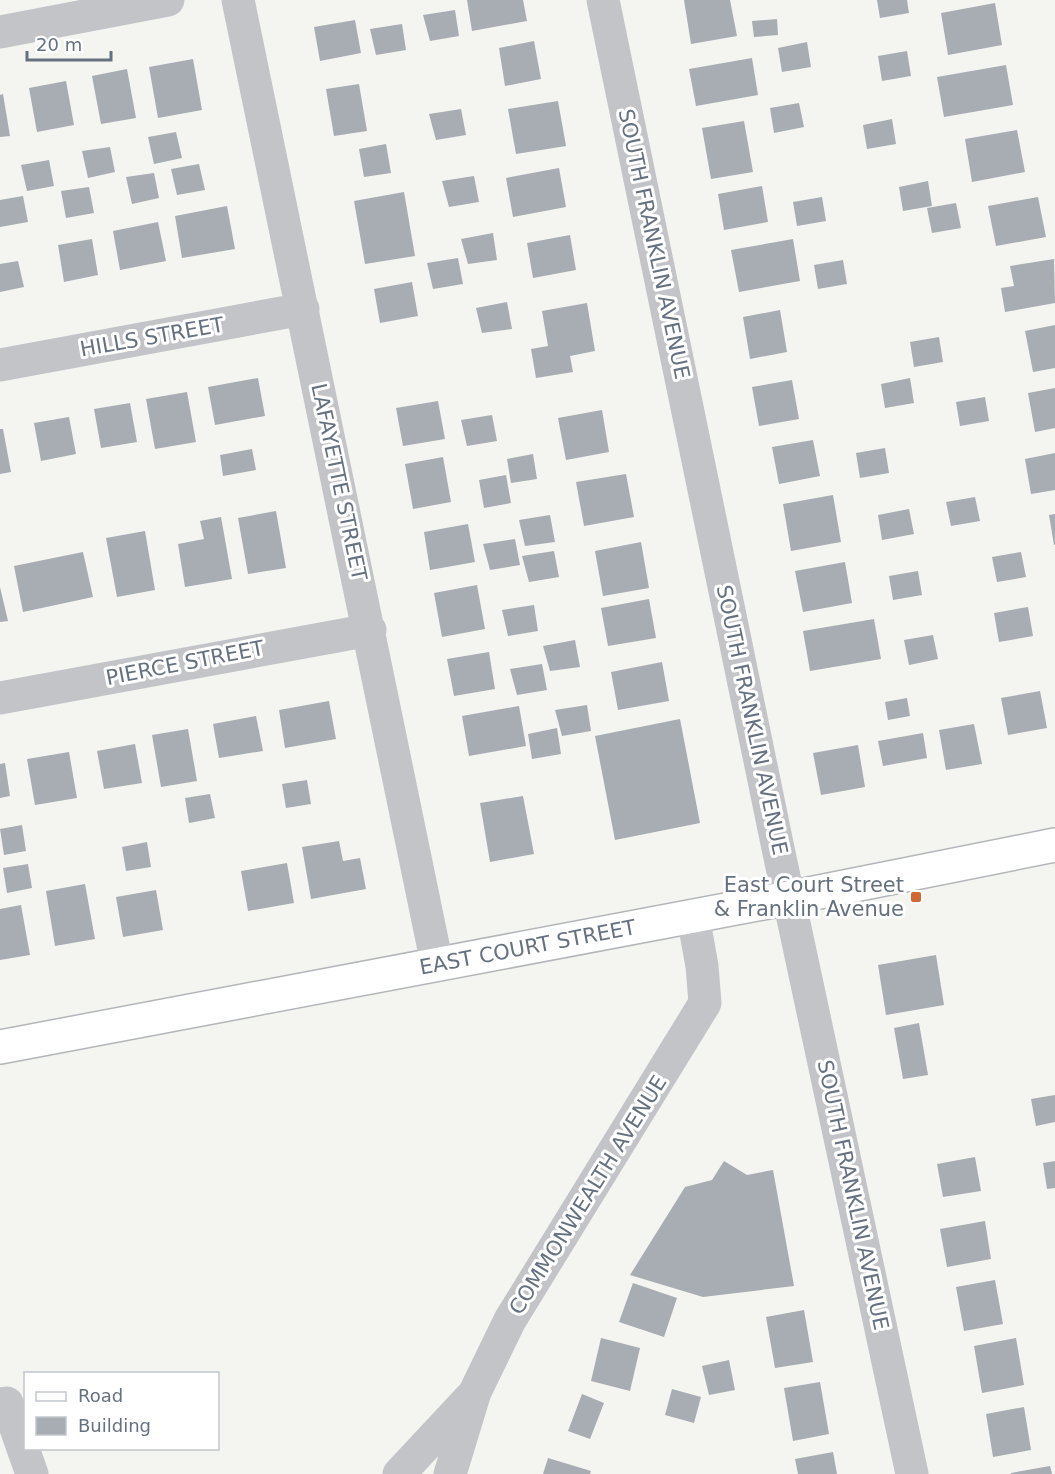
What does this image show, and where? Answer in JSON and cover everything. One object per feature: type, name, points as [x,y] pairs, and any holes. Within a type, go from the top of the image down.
[{"type":"main road","name":"EAST COURT STREET","points":[[0,1047],[789,898],[1055,845]]},
{"type":"street","points":[[0,32],[168,0]]},
{"type":"street","name":"LAFAYETTE STREET","points":[[238,0],[370,630],[437,964]]},
{"type":"street","name":"SOUTH FRANKLIN AVENUE","points":[[603,0],[789,898],[912,1474]]},
{"type":"street","name":"HILLS STREET","points":[[0,365],[303,309]]},
{"type":"street","name":"PIERCE STREET","points":[[0,698],[370,630]]},
{"type":"street","name":"COMMONWEALTH AVENUE","points":[[450,1474],[476,1392],[516,1310],[581,1201],[650,1097],[705,1003],[702,966],[693,916]]},
{"type":"street","points":[[399,1474],[476,1392]]},
{"type":"street","points":[[3,1404],[32,1474]]},
{"type":"building","points":[[467,0],[523,0],[527,21],[472,31]]},
{"type":"building","points":[[684,0],[730,0],[737,36],[691,44]]},
{"type":"building","points":[[877,0],[907,0],[909,13],[880,18]]},
{"type":"building","points":[[995,3],[1002,45],[948,55],[941,13]]},
{"type":"building","points":[[455,10],[459,36],[430,41],[423,15]]},
{"type":"building","points":[[777,19],[778,35],[754,37],[752,21]]},
{"type":"building","points":[[355,20],[361,53],[320,61],[314,27]]},
{"type":"building","points":[[402,24],[406,50],[376,55],[370,29]]},
{"type":"building","points":[[534,41],[541,79],[505,86],[499,48]]},
{"type":"building","points":[[807,42],[811,67],[782,72],[778,48]]},
{"type":"building","points":[[907,51],[911,76],[882,81],[878,56]]},
{"type":"building","points":[[752,58],[758,95],[696,106],[689,69]]},
{"type":"building","points":[[193,59],[202,110],[158,118],[149,67]]},
{"type":"building","points":[[1006,65],[1013,105],[944,117],[937,77]]},
{"type":"building","points":[[127,69],[136,118],[101,124],[92,76]]},
{"type":"building","points":[[66,81],[74,125],[37,132],[29,88]]},
{"type":"building","points":[[359,84],[367,131],[334,136],[326,89]]},
{"type":"building","points":[[3,94],[10,136],[0,137],[0,95]]},
{"type":"building","points":[[558,101],[566,146],[516,154],[508,109]]},
{"type":"building","points":[[799,103],[804,127],[774,133],[770,108]]},
{"type":"building","points":[[461,109],[466,135],[436,140],[429,114]]},
{"type":"building","points":[[892,119],[896,144],[867,149],[863,125]]},
{"type":"building","points":[[744,121],[753,172],[711,179],[702,128]]},
{"type":"building","points":[[1017,130],[1025,172],[972,182],[965,139]]},
{"type":"building","points":[[176,132],[182,158],[154,164],[148,137]]},
{"type":"building","points":[[386,144],[391,173],[364,177],[359,149]]},
{"type":"building","points":[[110,147],[115,172],[88,178],[82,151]]},
{"type":"building","points":[[49,160],[54,186],[27,191],[21,165]]},
{"type":"building","points":[[199,164],[205,190],[177,195],[171,169]]},
{"type":"building","points":[[559,168],[566,207],[513,217],[506,178]]},
{"type":"building","points":[[154,173],[159,198],[132,204],[126,177]]},
{"type":"building","points":[[474,176],[479,202],[449,207],[442,181]]},
{"type":"building","points":[[928,181],[932,206],[903,211],[899,187]]},
{"type":"building","points":[[762,186],[768,222],[724,230],[718,194]]},
{"type":"building","points":[[89,187],[94,213],[66,218],[61,191]]},
{"type":"building","points":[[404,192],[415,256],[365,264],[354,201]]},
{"type":"building","points":[[23,196],[28,222],[0,227],[0,200]]},
{"type":"building","points":[[822,197],[826,221],[797,226],[793,202]]},
{"type":"building","points":[[1038,197],[1046,237],[996,246],[988,206]]},
{"type":"building","points":[[956,203],[961,228],[932,233],[927,208]]},
{"type":"building","points":[[227,206],[235,249],[182,258],[175,216]]},
{"type":"building","points":[[158,222],[166,261],[120,270],[113,231]]},
{"type":"building","points":[[493,233],[497,260],[468,264],[461,239]]},
{"type":"building","points":[[570,235],[576,270],[533,278],[527,243]]},
{"type":"building","points":[[92,239],[98,275],[64,282],[58,245]]},
{"type":"building","points":[[793,239],[800,281],[739,292],[731,250]]},
{"type":"building","points":[[458,258],[463,284],[433,289],[427,263]]},
{"type":"building","points":[[1054,259],[1055,303],[1005,312],[1001,288],[1014,286],[1010,266]]},
{"type":"building","points":[[843,260],[847,284],[818,289],[814,265]]},
{"type":"building","points":[[18,261],[24,287],[0,292],[0,264]]},
{"type":"building","points":[[412,282],[418,316],[380,323],[374,289]]},
{"type":"building","points":[[507,302],[512,329],[482,333],[476,308]]},
{"type":"building","points":[[587,303],[595,351],[570,356],[573,372],[536,378],[531,349],[548,346],[542,311]]},
{"type":"building","points":[[780,310],[787,352],[750,359],[743,317]]},
{"type":"building","points":[[1055,325],[1055,368],[1033,372],[1025,331]]},
{"type":"building","points":[[939,337],[943,362],[914,367],[910,342]]},
{"type":"building","points":[[258,378],[265,416],[215,425],[208,387]]},
{"type":"building","points":[[910,378],[914,403],[885,408],[881,384]]},
{"type":"building","points":[[792,380],[799,419],[759,426],[752,387]]},
{"type":"building","points":[[1055,388],[1055,428],[1035,432],[1028,393]]},
{"type":"building","points":[[187,392],[196,442],[155,449],[146,399]]},
{"type":"building","points":[[985,397],[989,421],[960,426],[956,402]]},
{"type":"building","points":[[438,401],[445,439],[403,446],[396,408]]},
{"type":"building","points":[[130,403],[137,442],[101,448],[94,409]]},
{"type":"building","points":[[602,410],[609,452],[566,460],[558,418]]},
{"type":"building","points":[[492,415],[497,441],[467,446],[461,420]]},
{"type":"building","points":[[69,417],[76,454],[41,461],[34,423]]},
{"type":"building","points":[[0,429],[3,429],[11,472],[0,474]]},
{"type":"building","points":[[813,440],[820,476],[779,484],[772,447]]},
{"type":"building","points":[[885,448],[889,473],[860,478],[856,453]]},
{"type":"building","points":[[252,449],[256,470],[223,476],[220,455]]},
{"type":"building","points":[[1055,453],[1055,490],[1031,494],[1025,459]]},
{"type":"building","points":[[533,454],[537,479],[511,483],[507,459]]},
{"type":"building","points":[[443,457],[451,502],[413,509],[405,464]]},
{"type":"building","points":[[626,474],[634,517],[584,526],[576,482]]},
{"type":"building","points":[[506,475],[511,503],[484,508],[479,480]]},
{"type":"building","points":[[833,495],[841,542],[791,551],[783,504]]},
{"type":"building","points":[[975,497],[980,521],[951,526],[946,502]]},
{"type":"building","points":[[909,509],[914,534],[882,540],[878,515]]},
{"type":"building","points":[[276,511],[286,568],[248,574],[238,518]]},
{"type":"building","points":[[1055,514],[1055,545],[1054,545],[1049,515]]},
{"type":"building","points":[[550,515],[555,542],[525,546],[519,520]]},
{"type":"building","points":[[221,517],[232,579],[185,587],[178,544],[204,539],[200,521]]},
{"type":"building","points":[[468,524],[475,562],[430,570],[424,532]]},
{"type":"building","points":[[145,531],[155,590],[117,597],[106,538]]},
{"type":"building","points":[[515,539],[520,565],[490,570],[483,544]]},
{"type":"building","points":[[641,542],[649,588],[603,596],[595,551]]},
{"type":"building","points":[[554,551],[559,577],[529,582],[522,556]]},
{"type":"building","points":[[83,552],[93,597],[23,612],[14,566]]},
{"type":"building","points":[[1021,552],[1026,577],[997,582],[992,557]]},
{"type":"building","points":[[845,562],[852,603],[803,612],[795,571]]},
{"type":"building","points":[[918,571],[922,595],[893,600],[889,576]]},
{"type":"building","points":[[477,585],[485,629],[442,637],[434,593]]},
{"type":"building","points":[[0,587],[8,621],[0,622]]},
{"type":"building","points":[[649,599],[656,638],[608,646],[601,608]]},
{"type":"building","points":[[534,605],[538,631],[508,636],[502,610]]},
{"type":"building","points":[[1028,607],[1033,636],[999,642],[994,613]]},
{"type":"building","points":[[874,619],[881,659],[810,671],[803,631]]},
{"type":"building","points":[[933,635],[938,659],[909,665],[904,640]]},
{"type":"building","points":[[575,640],[580,667],[550,671],[543,646]]},
{"type":"building","points":[[489,652],[495,689],[454,696],[447,659]]},
{"type":"building","points":[[662,662],[669,701],[618,710],[611,672]]},
{"type":"building","points":[[542,664],[547,690],[517,695],[510,669]]},
{"type":"building","points":[[1040,691],[1047,728],[1008,735],[1001,698]]},
{"type":"building","points":[[907,698],[910,716],[888,720],[885,702]]},
{"type":"building","points":[[329,701],[336,739],[285,748],[279,710]]},
{"type":"building","points":[[587,705],[591,731],[562,736],[555,710]]},
{"type":"building","points":[[519,706],[526,746],[469,756],[462,716]]},
{"type":"building","points":[[256,716],[263,751],[219,758],[213,724]]},
{"type":"building","points":[[680,719],[700,823],[615,840],[595,736]]},
{"type":"building","points":[[974,724],[982,764],[946,770],[939,730]]},
{"type":"building","points":[[557,728],[561,754],[532,759],[528,734]]},
{"type":"building","points":[[188,729],[197,781],[161,787],[152,735]]},
{"type":"building","points":[[923,733],[927,758],[883,766],[878,741]]},
{"type":"building","points":[[135,744],[142,783],[104,789],[97,751]]},
{"type":"building","points":[[858,745],[865,787],[821,795],[813,753]]},
{"type":"building","points":[[69,752],[77,798],[35,805],[27,759]]},
{"type":"building","points":[[5,763],[10,796],[0,798],[0,764]]},
{"type":"building","points":[[307,780],[311,804],[286,808],[282,784]]},
{"type":"building","points":[[210,794],[215,818],[189,823],[185,798]]},
{"type":"building","points":[[523,796],[534,854],[490,862],[480,803]]},
{"type":"building","points":[[22,825],[26,851],[4,855],[0,829]]},
{"type":"building","points":[[339,841],[343,861],[360,858],[366,889],[311,899],[302,847]]},
{"type":"building","points":[[147,842],[151,867],[126,871],[122,847]]},
{"type":"building","points":[[287,863],[294,903],[248,911],[241,871]]},
{"type":"building","points":[[28,864],[32,888],[7,893],[3,868]]},
{"type":"building","points":[[85,884],[95,939],[55,946],[46,891]]},
{"type":"building","points":[[156,890],[163,930],[123,937],[116,897]]},
{"type":"building","points":[[21,905],[30,955],[0,960],[0,909]]},
{"type":"building","points":[[936,955],[944,1005],[886,1015],[878,965]]},
{"type":"building","points":[[919,1023],[928,1075],[903,1079],[894,1028]]},
{"type":"building","points":[[1055,1095],[1055,1122],[1036,1126],[1031,1099]]},
{"type":"building","points":[[975,1157],[981,1191],[943,1197],[937,1164]]},
{"type":"building","points":[[724,1161],[747,1175],[773,1170],[794,1286],[703,1297],[630,1275],[685,1187],[712,1180]]},
{"type":"building","points":[[1055,1161],[1055,1188],[1047,1189],[1043,1163]]},
{"type":"building","points":[[985,1221],[991,1259],[947,1267],[940,1229]]},
{"type":"building","points":[[995,1280],[1003,1324],[964,1331],[956,1287]]},
{"type":"building","points":[[633,1283],[677,1298],[664,1337],[619,1322]]},
{"type":"building","points":[[804,1310],[813,1362],[775,1368],[766,1317]]},
{"type":"building","points":[[601,1338],[640,1348],[630,1391],[591,1381]]},
{"type":"building","points":[[1016,1338],[1024,1385],[982,1393],[974,1346]]},
{"type":"building","points":[[729,1360],[735,1390],[709,1395],[702,1366]]},
{"type":"building","points":[[820,1382],[829,1434],[793,1441],[784,1388]]},
{"type":"building","points":[[672,1389],[701,1397],[694,1423],[665,1415]]},
{"type":"building","points":[[582,1394],[604,1403],[590,1439],[568,1431]]},
{"type":"building","points":[[1024,1407],[1031,1450],[993,1457],[986,1414]]},
{"type":"building","points":[[833,1452],[837,1474],[798,1474],[795,1459]]},
{"type":"building","points":[[548,1458],[591,1471],[590,1474],[543,1474]]},
{"type":"building","points":[[1050,1466],[1052,1474],[1011,1474],[1011,1473]]},
{"type":"place","name":"East Court Street & Franklin Avenue","points":[[916,897]]}]
